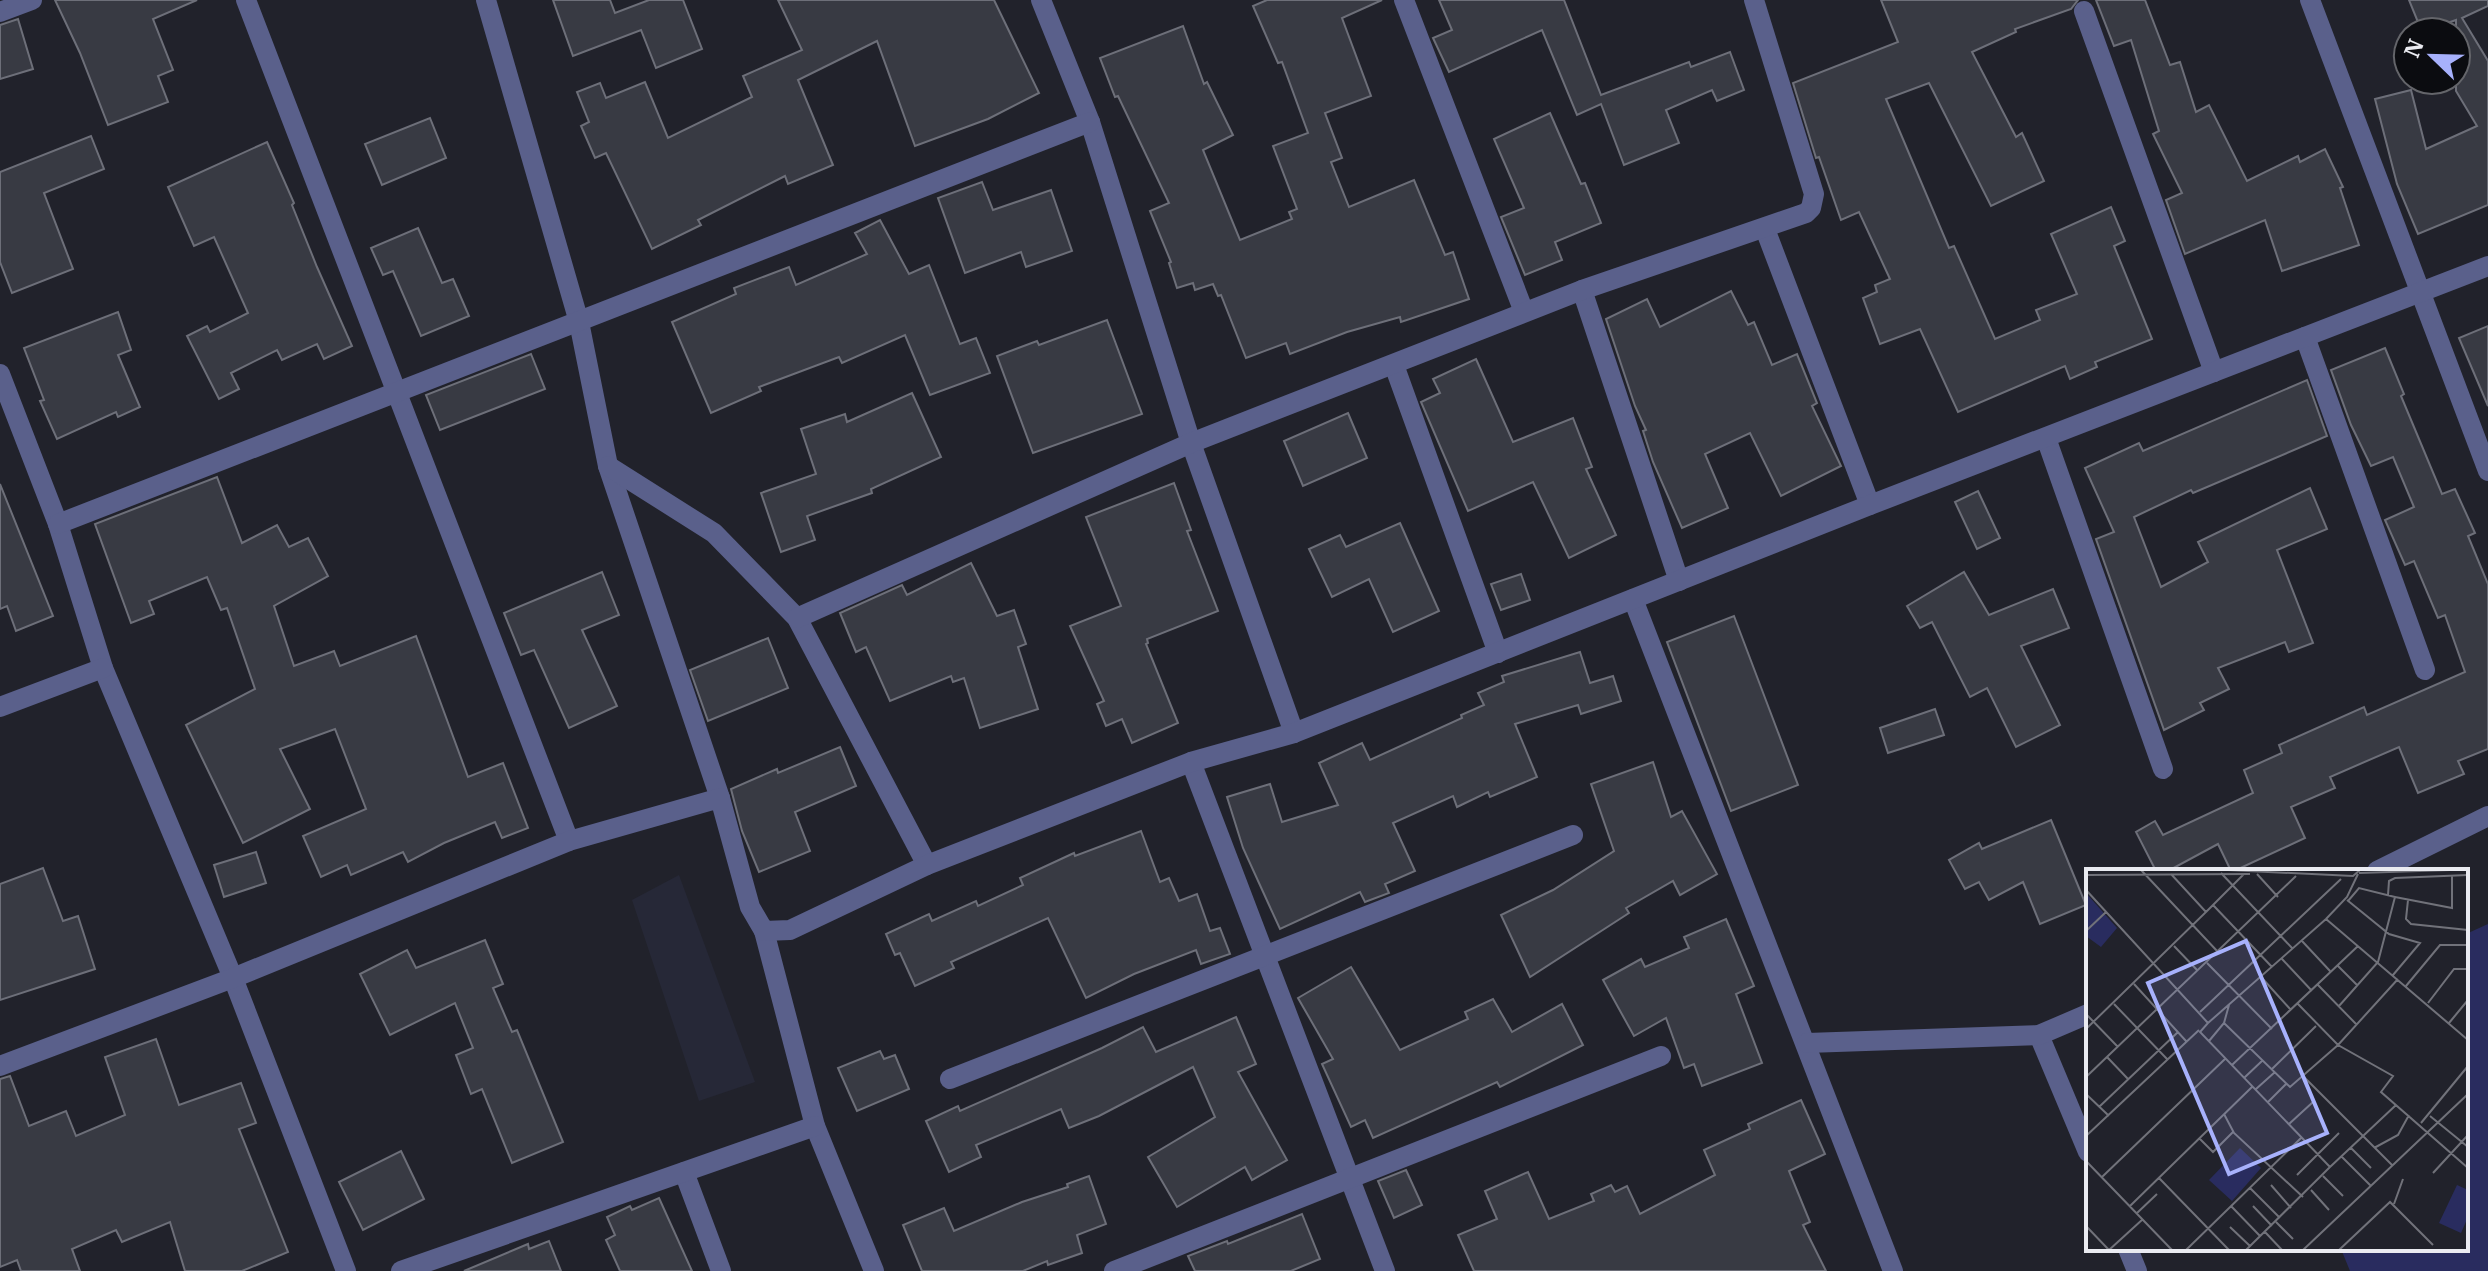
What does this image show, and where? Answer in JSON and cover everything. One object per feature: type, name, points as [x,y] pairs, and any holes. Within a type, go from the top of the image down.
[{"type":"street","points":[[0,12],[32,0]]},
{"type":"street","points":[[246,0],[569,841]]},
{"type":"street","points":[[486,0],[579,322],[608,466],[720,798],[750,907],[764,931],[815,1126],[874,1271]]},
{"type":"street","points":[[1041,0],[1090,122],[1191,443],[1294,733]]},
{"type":"street","points":[[1404,0],[1524,312]]},
{"type":"street","points":[[797,618],[1191,443],[1582,290],[1806,213],[1811,208],[1814,194],[1754,0]]},
{"type":"street","points":[[2310,0],[2488,471]]},
{"type":"street","points":[[2084,11],[2214,372]]},
{"type":"street","points":[[58,524],[1090,122]]},
{"type":"street","points":[[1765,229],[1870,505]]},
{"type":"street","points":[[764,931],[790,930],[927,865],[1191,762],[1294,733],[1870,505],[2488,266]]},
{"type":"street","points":[[1582,290],[1679,581]]},
{"type":"street","points":[[2305,337],[2425,670]]},
{"type":"street","points":[[1394,365],[1498,653]]},
{"type":"street","points":[[0,374],[58,524],[103,668],[233,978],[346,1271]]},
{"type":"street","points":[[2046,438],[2163,769]]},
{"type":"street","points":[[608,466],[714,533],[797,618],[927,865]]},
{"type":"street","points":[[1633,599],[1893,1271]]},
{"type":"street","points":[[0,707],[103,668]]},
{"type":"street","points":[[1191,762],[1385,1271]]},
{"type":"street","points":[[0,1066],[233,978],[569,841],[720,798]]},
{"type":"street","points":[[2381,869],[2488,816]]},
{"type":"street","points":[[950,1079],[1573,835]]},
{"type":"street","points":[[1807,1043],[2039,1035],[2086,1015]]},
{"type":"street","points":[[2039,1035],[2086,1147]]},
{"type":"street","points":[[1114,1271],[1661,1056]]},
{"type":"street","points":[[401,1271],[815,1126]]},
{"type":"street","points":[[684,1172],[721,1271]]},
{"type":"street","points":[[2129,1251],[2137,1271]]},
{"type":"shaded area","points":[[679,875],[755,1082],[699,1101],[632,900]]},
{"type":"shaded area","points":[[2488,924],[2488,1271],[2350,1271],[2342,1251],[2468,1251],[2468,933]]},
{"type":"building","points":[[55,0],[197,0],[153,19],[173,70],[158,76],[168,102],[108,125]]},
{"type":"building","points":[[553,0],[610,0],[615,13],[649,0],[683,0],[702,49],[656,68],[641,30],[573,56]]},
{"type":"building","points":[[778,0],[994,0],[1039,93],[988,119],[915,146],[877,41],[798,80],[833,165],[788,184],[785,176],[698,220],[701,225],[652,249],[606,153],[595,158],[581,126],[589,122],[577,92],[600,83],[606,98],[645,82],[668,138],[752,97],[743,76],[802,50]]},
{"type":"building","points":[[1267,0],[1382,0],[1342,18],[1371,96],[1325,113],[1342,158],[1331,162],[1349,207],[1414,180],[1445,255],[1453,252],[1469,299],[1401,322],[1400,317],[1347,332],[1290,354],[1286,343],[1246,358],[1221,295],[1218,296],[1213,284],[1195,290],[1193,283],[1177,288],[1171,262],[1150,211],[1169,203],[1118,96],[1115,97],[1100,58],[1183,26],[1204,84],[1207,82],[1233,135],[1203,150],[1240,240],[1292,219],[1289,212],[1297,209],[1273,146],[1308,133],[1282,62],[1278,63],[1253,6]]},
{"type":"building","points":[[1439,0],[1564,0],[1601,95],[1689,62],[1691,67],[1730,52],[1744,90],[1717,101],[1712,90],[1666,110],[1679,143],[1624,165],[1601,104],[1577,115],[1542,30],[1449,72],[1433,38],[1452,30]]},
{"type":"building","points":[[1881,0],[2078,0],[2071,9],[2015,29],[2016,32],[1972,52],[2016,137],[2022,133],[2044,181],[1991,206],[1929,83],[1886,99],[1949,248],[1954,246],[1995,339],[2040,320],[2036,310],[2077,294],[2051,234],[2111,207],[2125,241],[2114,246],[2152,339],[2095,362],[2097,367],[2070,379],[2065,366],[1958,412],[1920,329],[1880,344],[1863,298],[1877,292],[1875,285],[1890,279],[1859,212],[1841,220],[1819,157],[1816,158],[1793,83],[1898,42]]},
{"type":"building","points":[[2096,0],[2145,0],[2170,65],[2180,62],[2196,112],[2209,105],[2247,181],[2298,156],[2300,162],[2325,149],[2343,187],[2340,188],[2359,245],[2282,271],[2265,220],[2185,254],[2166,200],[2182,193],[2153,134],[2159,131],[2131,40],[2114,46]]},
{"type":"building","points":[[2409,0],[2488,0],[2488,6],[2466,16],[2416,16]]},
{"type":"building","points":[[18,19],[33,69],[0,79],[0,25]]},
{"type":"building","points":[[2472,35],[2488,61],[2488,205],[2418,234],[2397,184],[2375,99],[2392,95],[2413,96],[2426,149],[2477,126],[2459,96],[2472,96]]},
{"type":"building","points":[[1550,113],[1601,223],[1555,242],[1562,260],[1525,275],[1501,217],[1524,208],[1494,139]]},
{"type":"building","points":[[430,118],[446,158],[382,185],[365,144]]},
{"type":"building","points":[[91,136],[104,169],[44,193],[73,269],[12,293],[0,262],[0,172]]},
{"type":"building","points":[[267,142],[352,346],[324,359],[317,344],[282,360],[277,350],[231,373],[239,389],[219,399],[187,336],[207,326],[210,332],[248,313],[214,237],[194,246],[168,187]]},
{"type":"building","points":[[982,182],[993,210],[1051,190],[1072,251],[1026,267],[1021,252],[965,273],[938,198]]},
{"type":"building","points":[[880,220],[909,274],[929,265],[960,344],[976,338],[990,373],[930,395],[905,335],[842,363],[839,357],[759,387],[761,391],[711,413],[672,322],[736,294],[734,288],[789,267],[796,285],[867,254],[855,233]]},
{"type":"building","points":[[418,228],[442,283],[453,279],[469,316],[421,336],[393,271],[383,275],[371,248]]},
{"type":"building","points":[[1731,291],[1748,325],[1754,322],[1772,365],[1797,354],[1817,403],[1812,406],[1841,466],[1781,496],[1750,433],[1705,454],[1728,508],[1682,528],[1653,462],[1643,431],[1646,430],[1606,319],[1647,299],[1660,327]]},
{"type":"building","points":[[118,312],[131,350],[118,355],[140,407],[118,417],[116,412],[57,439],[40,401],[44,400],[24,348]]},
{"type":"building","points":[[1107,320],[1142,414],[1033,453],[997,356],[1037,341],[1039,345]]},
{"type":"building","points":[[2488,326],[2488,406],[2459,338]]},
{"type":"building","points":[[2385,348],[2404,394],[2401,396],[2442,494],[2455,489],[2475,533],[2468,536],[2488,584],[2488,749],[2458,761],[2464,774],[2418,793],[2399,747],[2330,777],[2335,788],[2291,807],[2305,838],[2238,869],[2230,869],[2218,844],[2172,869],[2155,869],[2136,832],[2155,821],[2163,835],[2253,793],[2244,770],[2282,753],[2279,745],[2364,707],[2367,715],[2465,672],[2445,615],[2438,618],[2414,561],[2405,565],[2385,520],[2414,507],[2393,457],[2371,466],[2351,425],[2331,370]]},
{"type":"building","points":[[531,354],[545,389],[440,430],[426,395]]},
{"type":"building","points":[[1476,359],[1513,442],[1573,418],[1592,467],[1586,469],[1616,535],[1569,558],[1533,482],[1468,511],[1421,402],[1440,393],[1433,379]]},
{"type":"building","points":[[2307,380],[2327,436],[2193,493],[2191,490],[2134,517],[2161,587],[2208,562],[2198,542],[2310,488],[2327,529],[2277,550],[2313,643],[2289,652],[2285,642],[2218,668],[2229,689],[2200,703],[2204,710],[2164,730],[2096,539],[2114,532],[2085,468],[2139,443],[2143,451]]},
{"type":"building","points":[[912,393],[941,457],[871,489],[872,493],[807,516],[815,540],[781,552],[761,493],[816,474],[801,429],[845,414],[847,422]]},
{"type":"building","points":[[1348,413],[1367,458],[1303,486],[1284,441]]},
{"type":"building","points":[[217,477],[242,543],[277,525],[289,547],[308,538],[328,576],[274,606],[294,666],[334,651],[340,666],[416,636],[468,777],[503,763],[528,828],[502,838],[495,822],[408,862],[403,852],[351,875],[347,865],[321,877],[303,836],[366,809],[335,729],[280,749],[310,809],[243,843],[186,725],[255,689],[227,608],[221,610],[207,577],[149,601],[154,614],[131,623],[95,524]]},
{"type":"building","points":[[1174,483],[1191,530],[1187,531],[1218,611],[1147,639],[1146,644],[1178,723],[1132,743],[1122,719],[1106,726],[1097,704],[1104,701],[1070,626],[1121,606],[1086,517]]},
{"type":"building","points":[[0,484],[53,616],[16,631],[7,606],[0,609]]},
{"type":"building","points":[[1978,491],[2000,538],[1977,549],[1955,502]]},
{"type":"building","points":[[1400,523],[1439,611],[1393,632],[1369,579],[1332,597],[1309,549],[1340,535],[1346,547]]},
{"type":"building","points":[[971,563],[997,616],[1014,610],[1026,644],[1018,647],[1038,709],[980,728],[964,678],[953,682],[951,676],[890,701],[866,647],[856,652],[840,613],[902,585],[907,595]]},
{"type":"building","points":[[602,572],[619,615],[582,630],[617,706],[569,728],[534,650],[521,655],[504,613]]},
{"type":"building","points":[[1964,572],[1989,615],[2053,589],[2069,628],[2021,646],[2060,725],[2016,747],[1987,688],[1970,697],[1932,622],[1920,628],[1907,606]]},
{"type":"building","points":[[1521,574],[1530,600],[1501,610],[1491,584]]},
{"type":"building","points":[[1734,616],[1798,785],[1731,811],[1667,642]]},
{"type":"building","points":[[768,638],[788,688],[708,721],[690,670]]},
{"type":"building","points":[[1580,652],[1590,683],[1613,676],[1621,701],[1581,714],[1578,705],[1515,724],[1537,777],[1490,797],[1488,792],[1457,807],[1453,796],[1393,823],[1415,871],[1385,884],[1389,893],[1365,902],[1360,892],[1280,929],[1243,848],[1227,797],[1270,784],[1282,822],[1338,805],[1319,763],[1362,743],[1370,760],[1484,705],[1478,693],[1504,682],[1502,676]]},
{"type":"building","points":[[1935,709],[1944,735],[1888,753],[1880,728]]},
{"type":"building","points":[[840,747],[856,786],[795,812],[810,851],[759,872],[742,831],[731,789]]},
{"type":"building","points":[[1653,762],[1671,817],[1682,811],[1717,874],[1680,895],[1673,881],[1626,908],[1629,913],[1530,977],[1501,915],[1553,890],[1614,851],[1591,784]]},
{"type":"building","points":[[2051,820],[2086,905],[2040,924],[2023,882],[1989,900],[1979,882],[1965,889],[1949,860],[1979,843],[1982,849]]},
{"type":"building","points":[[1141,831],[1160,882],[1169,878],[1179,901],[1197,894],[1210,931],[1220,928],[1230,954],[1201,964],[1196,950],[1134,974],[1086,998],[1048,918],[951,962],[954,968],[915,986],[900,953],[895,955],[886,934],[929,914],[932,921],[976,901],[978,906],[1023,885],[1020,878],[1074,853],[1075,856]]},
{"type":"building","points":[[256,852],[266,883],[224,897],[214,865]]},
{"type":"building","points":[[43,868],[63,921],[78,916],[95,969],[0,1000],[0,884]]},
{"type":"building","points":[[1726,919],[1754,986],[1736,994],[1762,1063],[1702,1086],[1694,1064],[1684,1068],[1666,1018],[1634,1036],[1603,980],[1641,959],[1645,967],[1689,948],[1684,937]]},
{"type":"building","points":[[485,940],[503,984],[493,988],[512,1032],[517,1030],[563,1142],[512,1163],[482,1089],[471,1094],[456,1055],[473,1048],[455,1003],[390,1035],[360,974],[407,950],[416,968]]},
{"type":"building","points":[[1351,967],[1400,1050],[1468,1019],[1465,1012],[1493,999],[1512,1032],[1562,1004],[1583,1045],[1500,1087],[1497,1082],[1373,1138],[1365,1120],[1351,1127],[1322,1064],[1333,1059],[1298,998]]},
{"type":"building","points":[[1236,1017],[1256,1064],[1238,1072],[1287,1160],[1252,1180],[1245,1167],[1177,1207],[1148,1157],[1215,1117],[1193,1067],[1099,1116],[1069,1128],[1061,1109],[976,1145],[981,1157],[949,1172],[926,1121],[958,1106],[960,1111],[1143,1027],[1156,1052]]},
{"type":"building","points":[[156,1039],[179,1105],[241,1083],[256,1123],[239,1129],[288,1252],[242,1271],[185,1271],[170,1222],[122,1242],[116,1230],[72,1249],[80,1271],[21,1271],[17,1260],[0,1267],[0,1079],[10,1076],[29,1126],[66,1111],[76,1136],[125,1115],[105,1057]]},
{"type":"building","points":[[880,1051],[884,1059],[895,1055],[909,1089],[857,1111],[838,1068]]},
{"type":"building","points":[[1801,1100],[1825,1154],[1789,1171],[1810,1222],[1803,1225],[1826,1271],[1474,1271],[1458,1235],[1497,1219],[1485,1191],[1528,1172],[1549,1219],[1594,1201],[1591,1194],[1611,1185],[1615,1192],[1627,1186],[1640,1214],[1715,1175],[1704,1150],[1750,1129],[1748,1124]]},
{"type":"building","points":[[401,1151],[424,1199],[363,1230],[339,1182]]},
{"type":"building","points":[[1406,1170],[1422,1205],[1394,1218],[1378,1181]]},
{"type":"building","points":[[1089,1176],[1106,1224],[1077,1235],[1082,1253],[1048,1265],[1047,1261],[1023,1271],[922,1271],[903,1225],[944,1208],[954,1231]]},
{"type":"building","points":[[659,1198],[692,1271],[620,1271],[606,1240],[615,1235],[607,1217],[630,1206],[632,1210]]},
{"type":"building","points":[[1302,1214],[1320,1259],[1291,1271],[1195,1271],[1188,1256],[1227,1241],[1228,1244]]},
{"type":"building","points":[[549,1241],[561,1271],[464,1271],[528,1244],[529,1249]]}]
